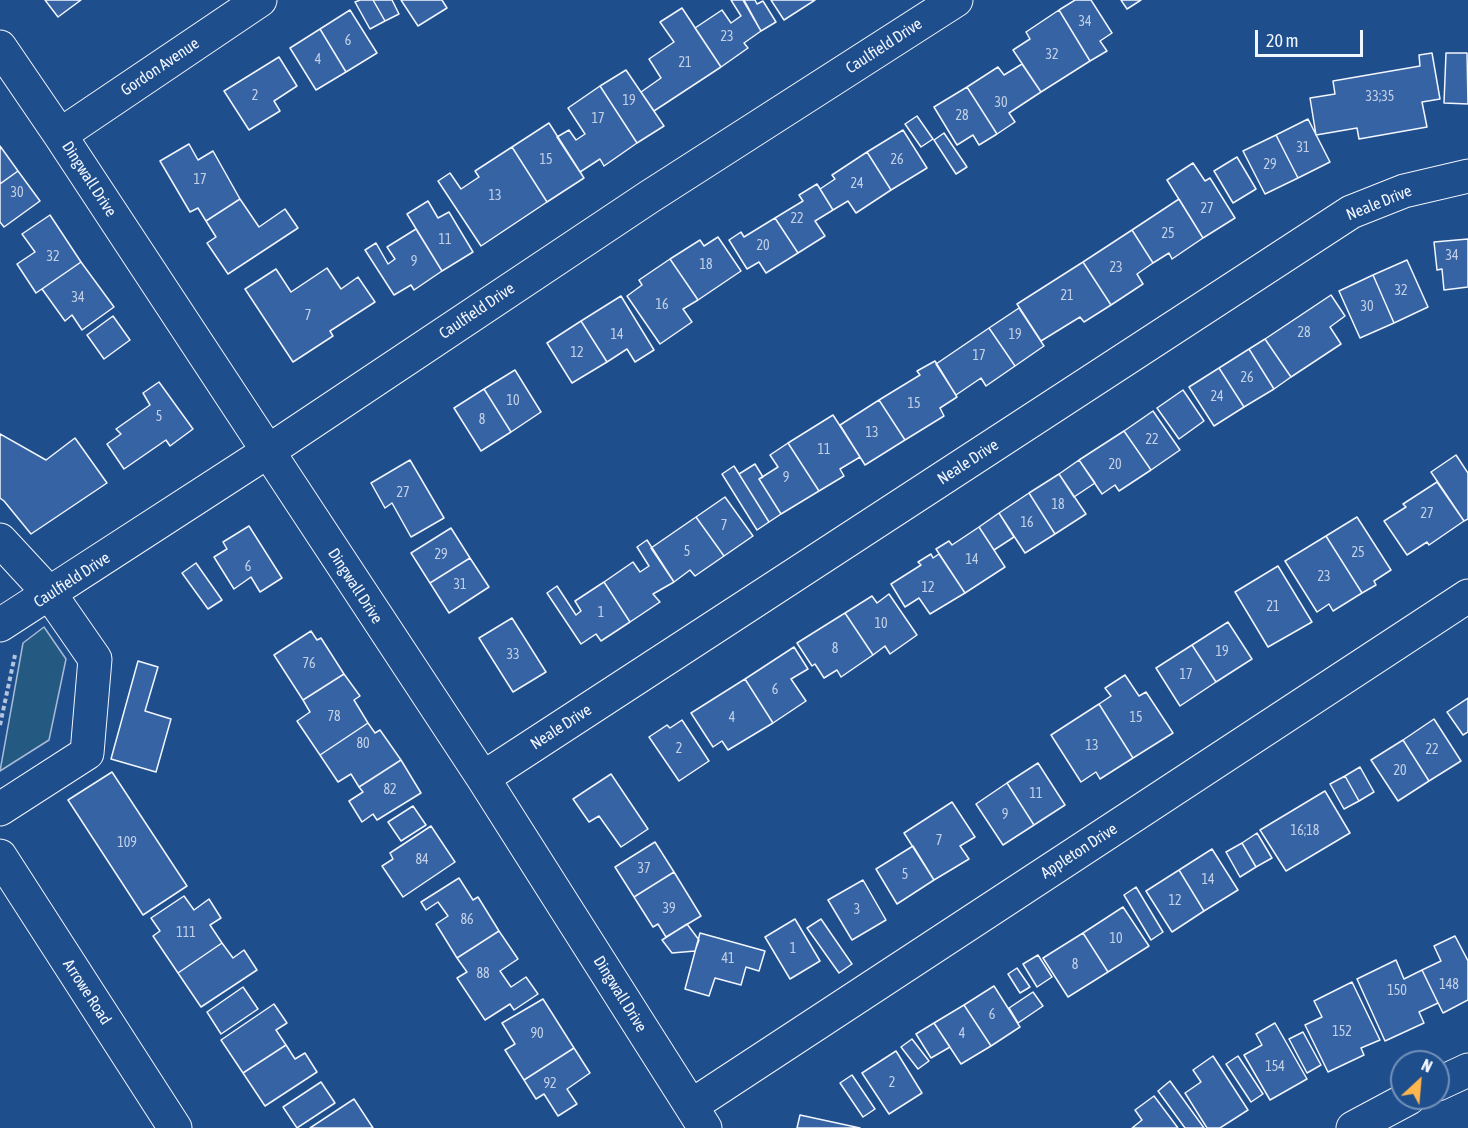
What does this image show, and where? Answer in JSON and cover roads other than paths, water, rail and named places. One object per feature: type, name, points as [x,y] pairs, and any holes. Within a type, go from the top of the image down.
[{"type":"street","name":"Gordon Avenue","points":[[60,135],[260,0]]},
{"type":"street","name":"Caulfield Drive","points":[[25,610],[267,452],[649,196],[956,0]]},
{"type":"street","name":"Dingwall Drive","points":[[0,47],[483,778],[698,1117]]},
{"type":"street","name":"Neale Drive","points":[[483,778],[1351,212],[1404,191],[1468,176]]},
{"type":"street","points":[[0,540],[25,610],[95,659],[87,753],[0,809]]},
{"type":"street","name":"Appleton Drive","points":[[698,1117],[1468,596]]},
{"type":"street","name":"Arrowe Road","points":[[0,856],[175,1128]]},
{"type":"street","points":[[1450,1078],[1468,1070]]},
{"type":"street","points":[[1353,1128],[1390,1108]]}]
